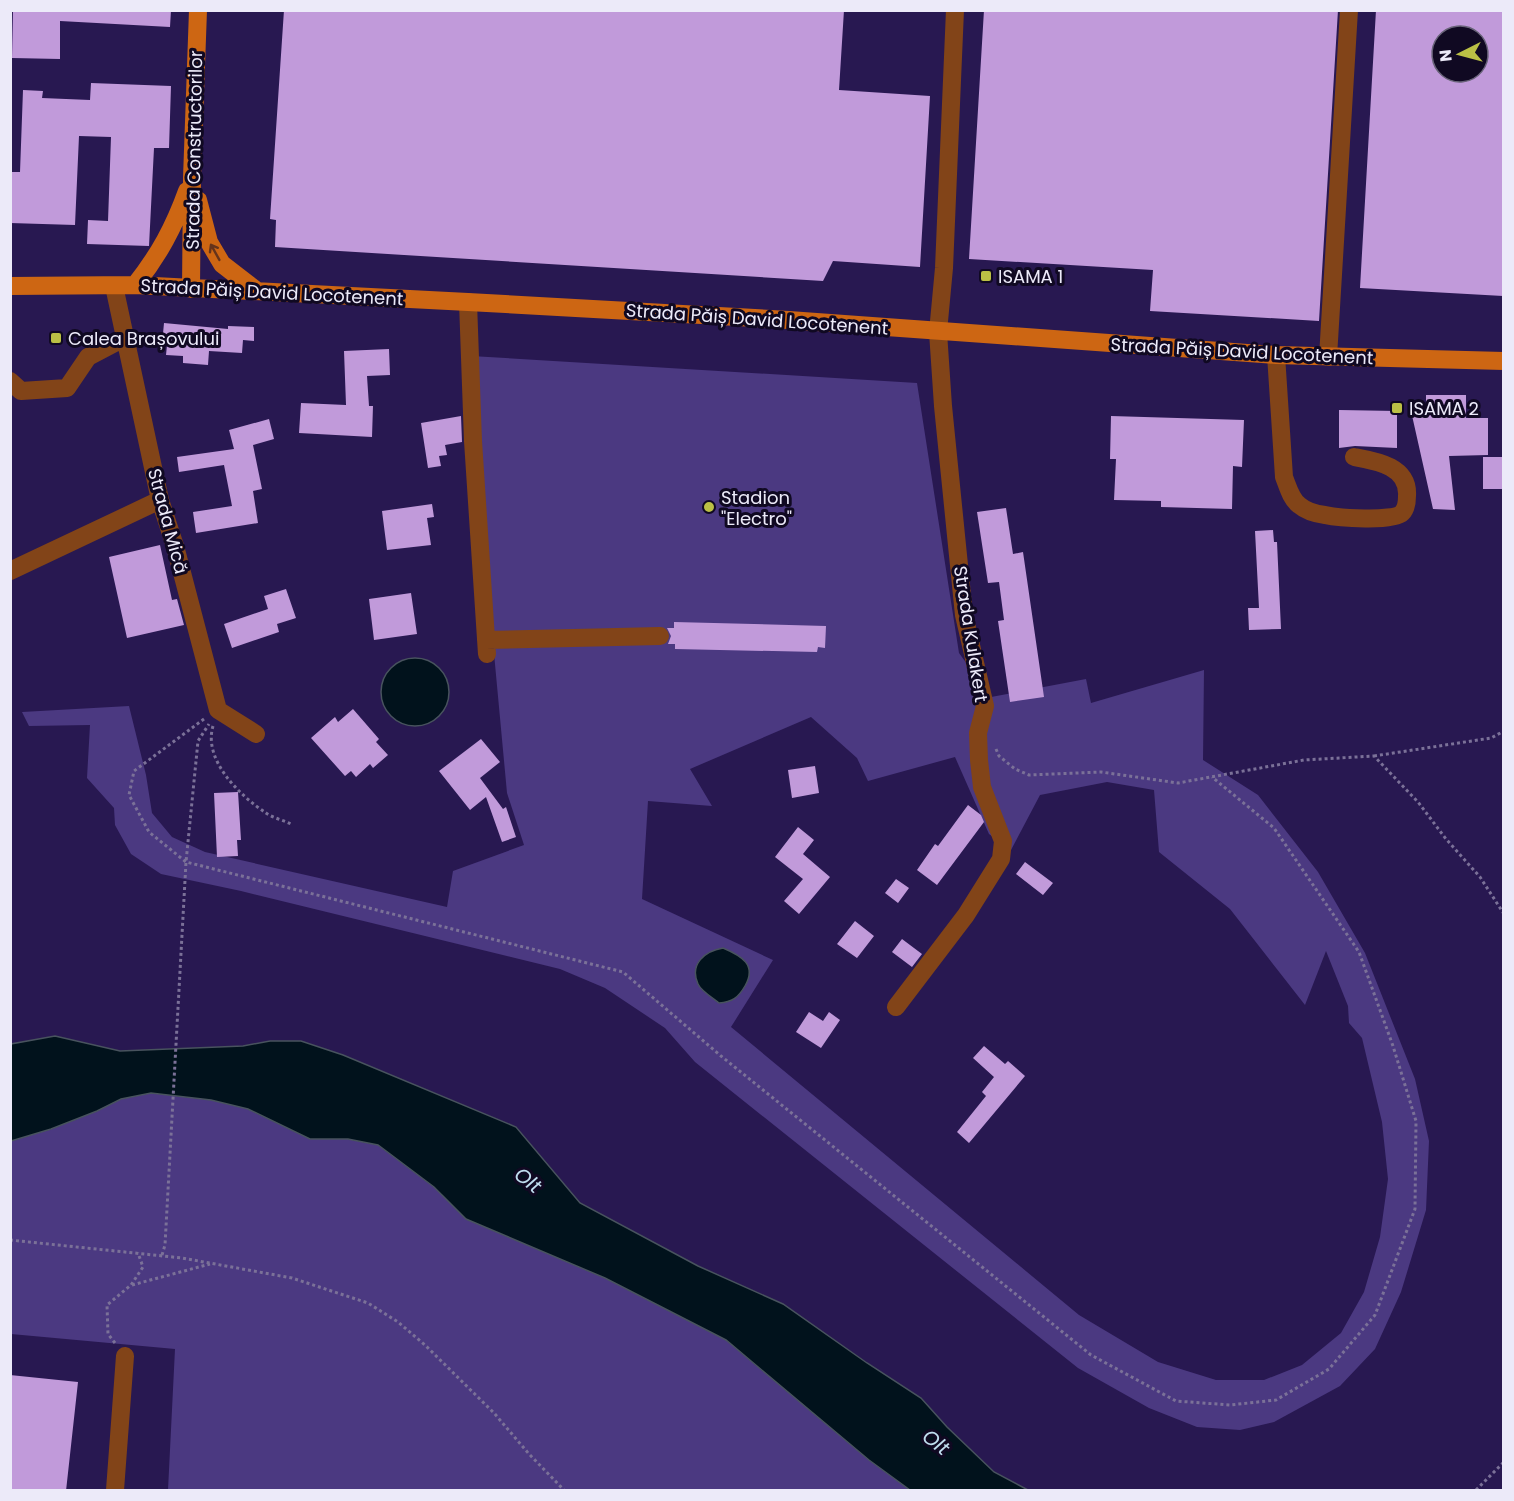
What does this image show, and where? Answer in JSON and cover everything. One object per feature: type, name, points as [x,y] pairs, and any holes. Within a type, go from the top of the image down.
[{"type":"main road","name":"Strada Constructorilor","points":[[191,289],[198,10]]},
{"type":"main road","points":[[135,285],[157,258],[170,234],[192,178]]},
{"type":"main road","points":[[192,178],[209,242],[222,264],[257,291]]},
{"type":"main road","name":"Strada Păiș David Locotenent","points":[[10,285],[135,285],[257,291],[777,319],[1276,355],[1503,361]]},
{"type":"street","name":"Strada Kulakert","points":[[896,1007],[966,915],[1001,859],[1003,841],[982,787],[978,733],[985,706],[964,615],[938,332],[944,268],[956,10]]},
{"type":"street","points":[[1328,357],[1349,10]]},
{"type":"street","name":"Strada Mică","points":[[114,286],[160,500],[175,546],[218,710]]},
{"type":"street","points":[[468,302],[473,441],[486,647],[660,636]]},
{"type":"street","points":[[10,381],[21,391],[67,388],[88,357],[126,337]]},
{"type":"street","points":[[1276,355],[1284,477],[1297,504],[1307,510],[1326,515],[1382,519],[1395,517],[1402,513],[1406,506],[1408,493],[1404,481],[1394,468],[1354,457]]},
{"type":"street","points":[[10,571],[160,500]]},
{"type":"street","points":[[218,710],[256,734]]},
{"type":"street","points":[[115,1491],[125,1356]]},
{"type":"path","points":[[218,710],[210,738],[219,765],[248,799],[267,814],[291,824]]},
{"type":"path","points":[[218,710],[134,771],[132,779],[129,795],[149,832],[186,862],[623,972],[720,1056],[1091,1355],[1176,1401],[1230,1405],[1276,1400],[1329,1369],[1375,1315],[1415,1209],[1416,1121],[1393,1046],[1359,952],[1274,828],[1212,777]]},
{"type":"path","points":[[162,1256],[165,1245],[186,862],[198,741],[218,710]]},
{"type":"path","points":[[995,747],[999,756],[1015,769],[1029,775],[1101,772],[1178,783],[1304,760],[1374,756],[1491,738],[1503,731]]},
{"type":"path","points":[[1374,756],[1418,802],[1446,839],[1480,877],[1503,914]]},
{"type":"path","points":[[10,1240],[138,1252],[292,1278],[368,1303],[398,1322],[472,1391],[564,1491]]},
{"type":"path","points":[[125,1356],[108,1334],[107,1305],[130,1285],[143,1267],[138,1252]]},
{"type":"path","points":[[130,1285],[211,1264]]},
{"type":"path","points":[[1476,1491],[1503,1462]]},
{"type":"shaded area","points":[[471,356],[917,383],[959,653],[991,697],[1086,679],[1091,703],[1204,670],[1203,760],[1258,795],[1318,872],[1365,953],[1415,1079],[1429,1141],[1426,1210],[1401,1292],[1375,1349],[1340,1386],[1274,1422],[1240,1430],[1197,1427],[1149,1408],[1078,1368],[695,1062],[665,1028],[605,988],[560,969],[241,891],[161,874],[131,854],[115,825],[114,808],[87,778],[90,725],[29,726],[22,712],[129,706],[146,775],[152,813],[172,837],[205,852],[447,907],[453,871],[524,845],[507,793]],"holes":[[[811,717],[857,758],[868,781],[955,757],[989,834],[1011,850],[1040,795],[1107,782],[1154,790],[1159,852],[1230,909],[1305,1005],[1326,951],[1348,1006],[1349,1023],[1362,1038],[1382,1122],[1388,1179],[1380,1237],[1364,1292],[1341,1333],[1302,1365],[1264,1380],[1216,1380],[1158,1362],[1079,1315],[731,1027],[773,960],[642,899],[648,801],[712,806],[690,769]]]},
{"type":"shaded area","points":[[151,1093],[211,1100],[248,1109],[310,1139],[348,1139],[378,1145],[434,1187],[466,1219],[605,1278],[726,1340],[869,1460],[910,1490],[168,1490],[175,1349],[11,1334],[11,1141],[51,1129],[121,1099]]},
{"type":"water","points":[[415,658],[428,661],[439,668],[446,679],[449,692],[446,705],[439,716],[428,723],[415,726],[402,723],[391,716],[384,705],[381,692],[384,679],[391,668],[402,661]]},
{"type":"water","points":[[723,948],[746,962],[749,972],[745,986],[737,996],[728,1002],[719,1003],[700,987],[696,970],[705,955]]},
{"type":"water","name":"Olt","points":[[55,1036],[120,1051],[301,1041],[343,1055],[516,1127],[580,1203],[698,1266],[783,1304],[921,1398],[947,1427],[994,1472],[1028,1490],[910,1490],[869,1460],[726,1340],[605,1278],[466,1219],[434,1187],[378,1145],[348,1139],[310,1139],[248,1109],[211,1100],[151,1093],[121,1099],[51,1129],[11,1141],[11,1044]]},
{"type":"building","points":[[13,10],[171,10],[170,27],[60,21],[60,59],[12,58]]},
{"type":"building","points":[[284,10],[844,10],[839,90],[930,96],[920,267],[833,261],[823,281],[275,247],[276,220],[270,219]]},
{"type":"building","points":[[984,10],[1338,10],[1319,321],[1150,311],[1153,270],[969,259]]},
{"type":"building","points":[[1376,10],[1503,10],[1503,296],[1360,288]]},
{"type":"building","points":[[91,83],[171,86],[169,148],[154,148],[149,246],[87,244],[88,220],[108,221],[111,137],[79,136],[75,225],[10,223],[10,172],[20,172],[23,90],[43,91],[42,98],[90,100]]},
{"type":"building","points":[[164,323],[228,329],[228,326],[254,327],[254,341],[243,340],[242,353],[209,351],[208,365],[183,363],[183,356],[166,355],[167,345],[162,344]]},
{"type":"building","points":[[389,349],[390,375],[367,376],[369,406],[373,406],[372,437],[299,433],[301,403],[346,405],[344,351]]},
{"type":"building","points":[[1426,395],[1466,395],[1466,418],[1488,418],[1488,455],[1449,456],[1455,510],[1433,509],[1411,411],[1426,411]]},
{"type":"building","points":[[1339,410],[1397,411],[1397,448],[1355,446],[1339,448]]},
{"type":"building","points":[[461,416],[462,442],[445,445],[447,455],[439,456],[441,466],[428,468],[421,423]]},
{"type":"building","points":[[1111,416],[1244,420],[1242,467],[1233,466],[1232,509],[1161,507],[1161,501],[1114,500],[1116,459],[1110,459]]},
{"type":"building","points":[[269,419],[274,439],[253,445],[262,489],[253,491],[258,523],[196,533],[193,512],[232,506],[224,465],[179,472],[177,457],[234,449],[229,430]]},
{"type":"building","points":[[1483,457],[1503,457],[1503,489],[1483,489]]},
{"type":"building","points":[[432,504],[434,517],[427,518],[431,545],[387,550],[382,511]]},
{"type":"building","points":[[1006,508],[1013,554],[1023,552],[1044,697],[1010,702],[998,621],[1004,620],[999,582],[988,583],[977,512]]},
{"type":"building","points":[[1273,530],[1274,542],[1277,542],[1281,629],[1249,630],[1248,608],[1259,608],[1255,531]]},
{"type":"building","points":[[160,545],[172,600],[177,599],[184,625],[127,638],[109,557]]},
{"type":"building","points":[[286,589],[296,618],[277,624],[279,632],[232,648],[224,624],[268,609],[264,596]]},
{"type":"building","points":[[411,593],[417,634],[374,640],[369,599]]},
{"type":"building","points":[[674,622],[826,626],[825,648],[818,647],[817,652],[675,649],[675,644],[668,644],[671,636],[667,628],[674,628]]},
{"type":"building","points":[[353,709],[379,739],[376,742],[388,755],[373,768],[370,764],[356,777],[351,771],[345,776],[311,738],[335,717],[338,722]]},
{"type":"building","points":[[481,739],[500,762],[480,778],[503,809],[506,807],[516,837],[502,842],[486,797],[470,810],[439,771]]},
{"type":"building","points":[[815,766],[819,793],[792,798],[788,770]]},
{"type":"building","points":[[238,792],[241,840],[237,840],[238,856],[217,857],[214,793]]},
{"type":"building","points":[[968,805],[981,815],[984,822],[937,885],[917,870],[935,844],[938,846]]},
{"type":"building","points":[[798,827],[814,840],[803,854],[830,877],[799,914],[784,901],[803,879],[775,857]]},
{"type":"building","points":[[1025,862],[1053,883],[1043,895],[1016,874]]},
{"type":"building","points":[[896,879],[909,888],[898,903],[885,893]]},
{"type":"building","points":[[855,921],[874,936],[857,958],[837,944]]},
{"type":"building","points":[[902,939],[922,954],[912,967],[892,952]]},
{"type":"building","points":[[809,1012],[823,1021],[829,1012],[840,1020],[821,1048],[796,1032]]},
{"type":"building","points":[[984,1046],[1005,1064],[1008,1061],[1025,1076],[969,1143],[957,1132],[986,1096],[982,1092],[994,1077],[973,1058]]},
{"type":"building","points":[[10,1375],[78,1382],[66,1491],[10,1491]]},
{"type":"place","name":"ISAMA 1","points":[[986,276]]},
{"type":"place","name":"Calea Brașovului","points":[[56,338]]},
{"type":"place","name":"ISAMA 2","points":[[1397,408]]},
{"type":"place","name":"Stadion \"Electro\"","points":[[709,507]]}]
